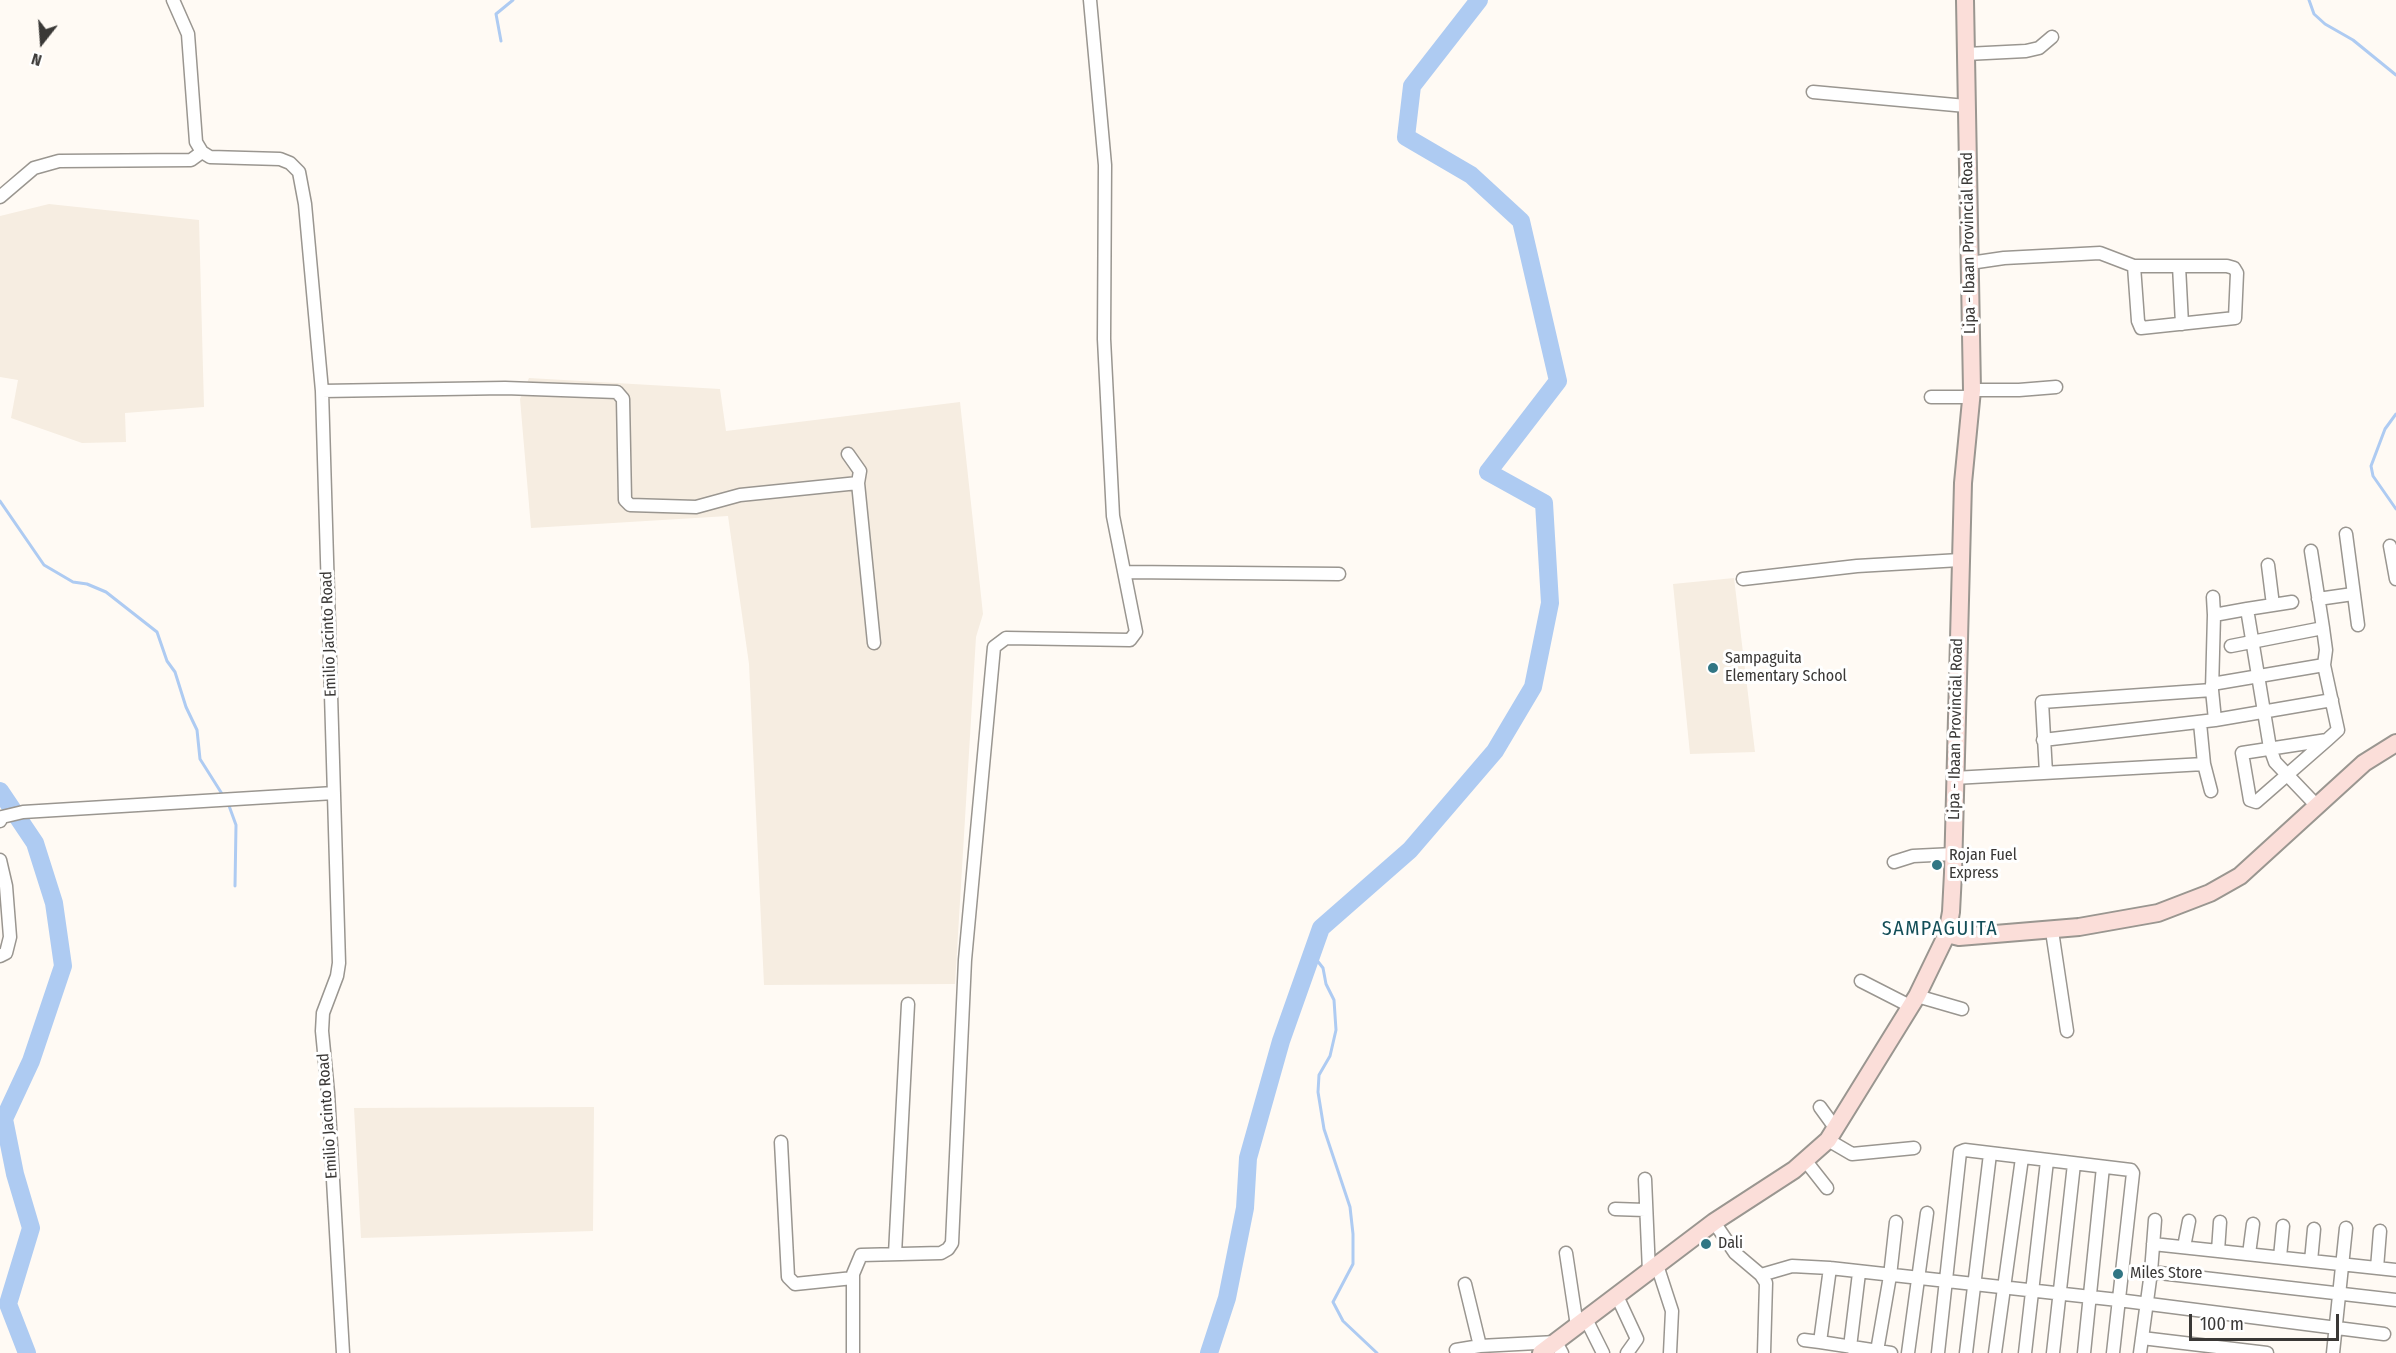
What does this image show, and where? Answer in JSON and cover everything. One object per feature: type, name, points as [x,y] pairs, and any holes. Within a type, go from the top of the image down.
[{"type":"main road","name":"Lipa - Ibaan Provincial Road","points":[[1551,1350],[1582,1323],[1714,1222],[1805,1160],[1832,1134],[1914,1001],[1947,934],[1952,903],[1954,854],[1954,778],[1963,483],[1972,393],[1965,0]]},
{"type":"main road","points":[[1947,934],[1959,937],[2052,931],[2157,913],[2210,893],[2240,876],[2364,763],[2396,743]]},
{"type":"street","points":[[0,196],[34,168],[59,161],[191,160],[202,152],[193,132],[188,34],[173,0]]},
{"type":"street","points":[[853,1353],[854,1278],[861,1255],[942,1253],[952,1243],[965,960],[994,647],[1006,638],[1133,639],[1136,632],[1113,516],[1106,420],[1105,165],[1090,0]]},
{"type":"street","points":[[1966,54],[2026,51],[2039,48],[2052,37]]},
{"type":"street","points":[[1813,92],[1966,106]]},
{"type":"street","name":"Emilio Jacinto Road","points":[[202,152],[210,157],[280,159],[290,163],[299,171],[308,229],[322,391],[339,963],[337,976],[323,1013],[322,1031],[328,1093],[343,1353]]},
{"type":"street","points":[[1970,263],[2004,258],[2100,253],[2134,266],[2227,266],[2234,268],[2237,273],[2235,318],[2141,328],[2138,321],[2134,266]]},
{"type":"street","points":[[2179,266],[2182,324]]},
{"type":"street","points":[[1931,397],[2056,387]]},
{"type":"street","points":[[322,391],[505,388],[617,392],[623,399],[625,500],[630,505],[696,507],[740,495],[858,483]]},
{"type":"street","points":[[848,454],[860,471],[858,483],[874,643]]},
{"type":"street","points":[[2346,534],[2358,625]]},
{"type":"street","points":[[2390,546],[2396,579]]},
{"type":"street","points":[[2311,551],[2326,650],[2324,665],[2338,730],[2327,740],[2286,776],[2254,803],[2250,801],[2242,753],[2327,740]]},
{"type":"street","points":[[1743,579],[1857,566],[1960,560]]},
{"type":"street","points":[[2268,565],[2272,605]]},
{"type":"street","points":[[1125,572],[1339,574]]},
{"type":"street","points":[[2318,599],[2353,594]]},
{"type":"street","points":[[2213,597],[2212,687],[2215,720]]},
{"type":"street","points":[[2214,615],[2292,602]]},
{"type":"street","points":[[2247,609],[2270,748],[2275,762],[2286,776],[2316,805]]},
{"type":"street","points":[[2231,646],[2323,628]]},
{"type":"street","points":[[2046,773],[2041,705],[2044,701],[2212,687],[2324,665]]},
{"type":"street","points":[[2043,740],[2200,723],[2332,700]]},
{"type":"street","points":[[2200,723],[2204,764],[2211,791]]},
{"type":"street","points":[[1954,778],[2204,764]]},
{"type":"street","points":[[11,816],[334,793]]},
{"type":"street","points":[[1894,862],[1913,856],[1954,854]]},
{"type":"street","points":[[0,860],[6,886],[10,937],[6,953],[0,956]]},
{"type":"street","points":[[2052,931],[2067,1031]]},
{"type":"street","points":[[1861,981],[1914,1001],[1962,1009]]},
{"type":"street","points":[[895,1254],[909,1004]]},
{"type":"street","points":[[1820,1107],[1832,1134],[1852,1154],[1914,1148]]},
{"type":"street","points":[[781,1142],[788,1277],[795,1284],[854,1278]]},
{"type":"street","points":[[1938,1353],[1960,1152],[1965,1150],[2132,1170],[2113,1353]]},
{"type":"street","points":[[1966,1353],[1990,1154]]},
{"type":"street","points":[[1995,1353],[2002,1289],[2022,1158]]},
{"type":"street","points":[[1805,1160],[1827,1188]]},
{"type":"street","points":[[2025,1353],[2048,1161]]},
{"type":"street","points":[[2053,1353],[2074,1164]]},
{"type":"street","points":[[2084,1353],[2103,1167]]},
{"type":"street","points":[[1645,1179],[1645,1210],[1653,1269],[1672,1311],[1670,1353]]},
{"type":"street","points":[[1615,1209],[1645,1210]]},
{"type":"street","points":[[1908,1353],[1927,1213]]},
{"type":"street","points":[[2140,1353],[2151,1272],[2155,1220]]},
{"type":"street","points":[[2184,1247],[2189,1221]]},
{"type":"street","points":[[1714,1222],[1735,1253],[1761,1275],[1767,1293],[1764,1353]]},
{"type":"street","points":[[1876,1351],[1890,1276],[1896,1222]]},
{"type":"street","points":[[2218,1251],[2220,1222]]},
{"type":"street","points":[[2249,1254],[2253,1224]]},
{"type":"street","points":[[2280,1257],[2283,1226]]},
{"type":"street","points":[[2311,1261],[2314,1228]]},
{"type":"street","points":[[2332,1353],[2341,1294],[2346,1228]]},
{"type":"street","points":[[2377,1268],[2380,1231]]},
{"type":"street","points":[[2153,1244],[2396,1270]]},
{"type":"street","points":[[1566,1253],[1582,1323],[1603,1353]]},
{"type":"street","points":[[1761,1275],[1792,1266],[1830,1268],[1917,1280],[2118,1300],[2384,1334]]},
{"type":"street","points":[[1820,1342],[1830,1268]]},
{"type":"street","points":[[1850,1347],[1859,1272]]},
{"type":"street","points":[[2151,1272],[2396,1300]]},
{"type":"street","points":[[1465,1284],[1480,1346]]},
{"type":"street","points":[[1617,1296],[1637,1339],[1627,1353]]},
{"type":"street","points":[[2142,1338],[2267,1353]]},
{"type":"street","points":[[1804,1340],[1891,1353]]},
{"type":"street","points":[[1456,1350],[1480,1346],[1551,1350]]},
{"type":"shaded area","points":[[49,204],[199,220],[204,407],[125,413],[126,442],[82,443],[11,418],[18,380],[0,377],[0,216]]},
{"type":"shaded area","points":[[529,378],[720,389],[726,431],[960,402],[983,614],[976,637],[955,984],[764,985],[749,664],[728,516],[531,528],[520,399]]},
{"type":"shaded area","name":"Sampaguita Elementary School","points":[[1734,578],[1755,752],[1690,754],[1673,584]]},
{"type":"shaded area","points":[[594,1107],[593,1231],[361,1238],[354,1108]]},
{"type":"waterway","points":[[501,41],[496,14],[513,0]]},
{"type":"waterway","points":[[1209,1353],[1227,1298],[1245,1208],[1248,1158],[1281,1041],[1321,928],[1410,850],[1495,751],[1533,687],[1550,603],[1544,503],[1488,472],[1558,381],[1521,221],[1471,175],[1406,137],[1412,86],[1479,0]]},
{"type":"waterway","points":[[2309,0],[2314,14],[2325,24],[2353,40],[2396,75]]},
{"type":"waterway","points":[[2396,414],[2385,429],[2371,466],[2373,476],[2396,509]]},
{"type":"waterway","points":[[0,501],[44,565],[73,582],[87,584],[106,592],[157,632],[197,730],[200,759],[224,797]]},
{"type":"waterway","points":[[0,791],[35,843],[54,903],[63,966],[31,1061],[4,1119],[15,1174],[31,1228],[8,1304],[27,1353]]},
{"type":"waterway","points":[[228,803],[236,825],[235,886]]},
{"type":"waterway","points":[[1312,954],[1323,968],[1326,984],[1334,1000],[1336,1030],[1330,1056],[1319,1075],[1318,1092],[1324,1129],[1350,1207],[1353,1234],[1353,1264],[1333,1302],[1343,1321],[1377,1353]]},
{"type":"place","name":"Sampaguita Elementary School","points":[[1713,668]]},
{"type":"place","name":"Rojan Fuel Express","points":[[1937,865]]},
{"type":"place","name":"Dali","points":[[1706,1244]]},
{"type":"place","name":"Miles Store","points":[[2118,1274]]},
{"type":"district","name":"SAMPAGUITA","points":[[1940,929]]}]
